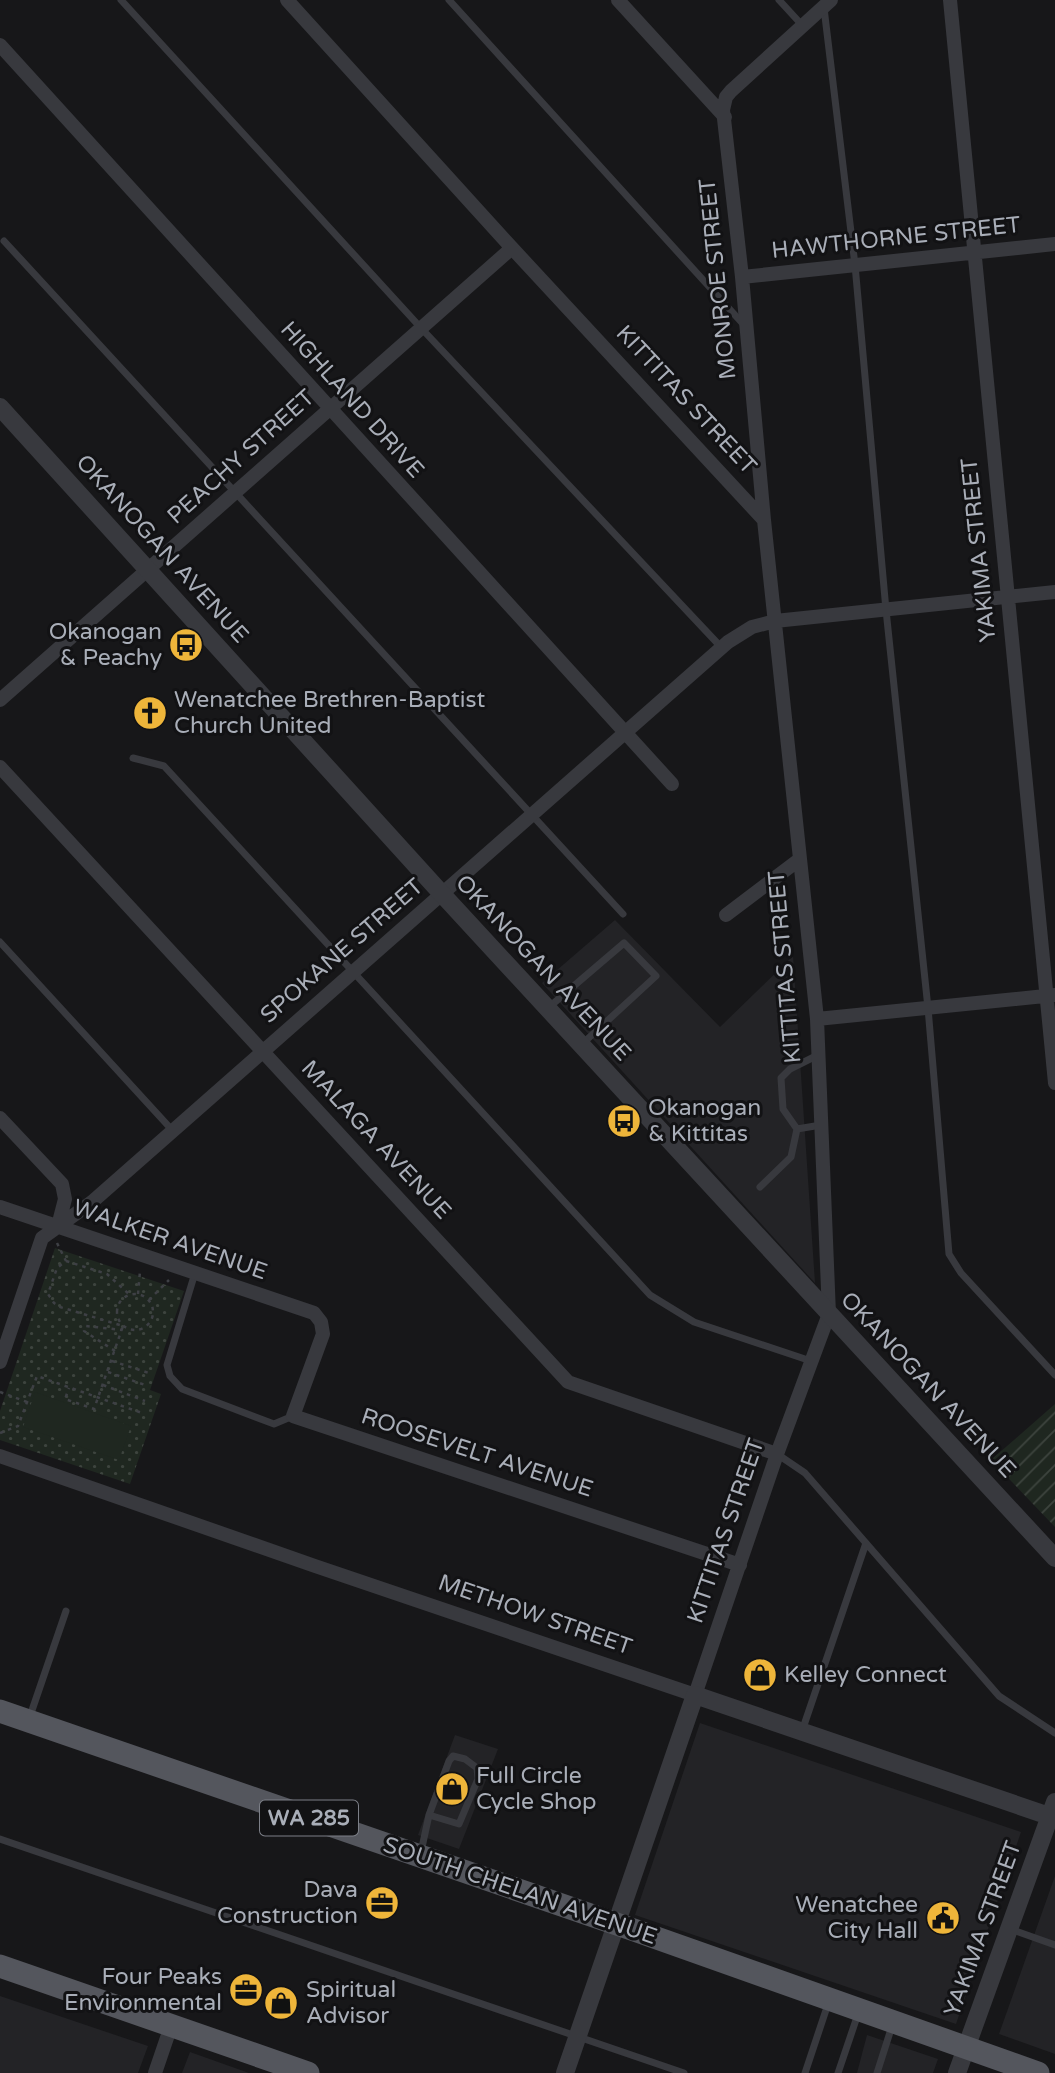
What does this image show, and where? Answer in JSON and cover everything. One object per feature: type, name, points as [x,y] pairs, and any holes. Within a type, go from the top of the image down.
[{"type":"main road","name":"SOUTH CHELAN AVENUE","points":[[0,1711],[1038,2073]]},
{"type":"main road","points":[[0,1966],[308,2073]]},
{"type":"street","name":"KITTITAS STREET","points":[[287,0],[764,520],[817,1019],[829,1314],[777,1454],[565,2073]]},
{"type":"street","points":[[618,0],[725,117]]},
{"type":"street","name":"YAKIMA STREET","points":[[941,0],[950,6],[1008,597],[1051,995],[1055,1083]]},
{"type":"street","name":"MONROE STREET","points":[[764,520],[723,104],[731,91],[827,4]]},
{"type":"street","name":"HIGHLAND DRIVE","points":[[0,45],[672,784]]},
{"type":"street","name":"HAWTHORNE STREET","points":[[742,277],[1055,244]]},
{"type":"street","name":"PEACHY STREET","points":[[0,700],[512,247]]},
{"type":"street","name":"OKANOGAN AVENUE","points":[[2,413],[1055,1558]]},
{"type":"street","name":"SPOKANE STREET","points":[[0,1362],[42,1238],[93,1202],[722,648],[752,627],[775,621],[1055,592]]},
{"type":"street","name":"MALAGA AVENUE","points":[[0,767],[568,1382],[777,1454]]},
{"type":"street","points":[[726,915],[800,859]]},
{"type":"street","points":[[817,1019],[1051,995]]},
{"type":"street","points":[[0,1118],[62,1184],[65,1199],[54,1229]]},
{"type":"street","name":"WALKER AVENUE","points":[[0,1207],[54,1229],[141,1254],[314,1313],[321,1322],[323,1334],[293,1416]]},
{"type":"street","name":"ROOSEVELT AVENUE","points":[[293,1416],[740,1565]]},
{"type":"street","name":"METHOW STREET","points":[[0,1456],[695,1695],[1054,1812]]},
{"type":"street","name":"YAKIMA STREET","points":[[957,2073],[1054,1812]]},
{"type":"street","points":[[155,2073],[171,2026]]},
{"type":"lane","points":[[121,0],[421,328],[722,648]]},
{"type":"lane","points":[[450,0],[746,328]]},
{"type":"lane","points":[[779,0],[803,26]]},
{"type":"lane","points":[[827,4],[855,265],[886,610],[928,1007],[950,1254],[961,1273],[1055,1375]]},
{"type":"lane","points":[[4,241],[623,914]]},
{"type":"lane","points":[[133,758],[164,766],[650,1295],[694,1322],[812,1361]]},
{"type":"lane","points":[[0,942],[173,1131]]},
{"type":"lane","points":[[548,1009],[624,943],[656,975],[581,1045]]},
{"type":"lane","points":[[760,1187],[791,1157],[797,1129],[783,1109],[781,1078],[790,1069],[818,1055]]},
{"type":"lane","points":[[797,1129],[821,1125]]},
{"type":"lane","points":[[188,1270],[167,1365],[170,1376],[182,1389],[274,1424],[293,1416]]},
{"type":"lane","points":[[777,1454],[806,1473],[999,1696],[1055,1733]]},
{"type":"lane","points":[[802,1731],[866,1543]]},
{"type":"lane","points":[[28,1721],[66,1611]]},
{"type":"lane","points":[[420,1856],[429,1815],[449,1761],[453,1756],[465,1759],[477,1768],[478,1779],[459,1824],[429,1815]]},
{"type":"lane","points":[[0,1839],[684,2073]]},
{"type":"lane","points":[[1009,1928],[1055,1945]]},
{"type":"lane","points":[[805,2073],[830,2000]]},
{"type":"lane","points":[[838,2073],[859,2010]]},
{"type":"lane","points":[[877,2073],[894,2022]]},
{"type":"path","points":[[54,1229],[66,1261]]},
{"type":"path","points":[[138,1294],[141,1254]]},
{"type":"path","points":[[66,1261],[107,1274],[130,1295]]},
{"type":"path","points":[[66,1261],[57,1268],[48,1294],[60,1307],[122,1328],[135,1331],[147,1327],[154,1310],[149,1300],[138,1294],[124,1298],[117,1309],[122,1328],[94,1409],[65,1399],[69,1388]]},
{"type":"path","points":[[149,1300],[188,1270]]},
{"type":"path","points":[[115,1351],[84,1331],[86,1326],[122,1328]]},
{"type":"path","points":[[111,1360],[152,1374]]},
{"type":"path","points":[[107,1371],[148,1386]]},
{"type":"path","points":[[0,1433],[18,1426],[37,1376],[142,1413]]},
{"type":"path","points":[[103,1385],[145,1401]]},
{"type":"path","points":[[0,1392],[27,1402]]},
{"type":"shaded area","points":[[615,920],[720,1027],[793,956],[815,1283],[542,983]]},
{"type":"shaded area","points":[[55,1248],[184,1291],[150,1390],[161,1394],[130,1484],[0,1440],[0,1411]]},
{"type":"shaded area","points":[[35,1392],[131,1426],[119,1460],[23,1427]]},
{"type":"shaded area","points":[[1055,1404],[1055,1527],[991,1460]]},
{"type":"shaded area","points":[[700,1723],[1021,1832],[956,2024],[635,1915]]},
{"type":"shaded area","points":[[455,1735],[498,1749],[459,1849],[418,1835]]},
{"type":"shaded area","points":[[1055,1876],[1055,2054],[999,2034]]},
{"type":"shaded area","points":[[0,1996],[148,2046],[138,2073],[0,2073]]},
{"type":"shaded area","points":[[867,2035],[938,2059],[933,2073],[857,2073]]},
{"type":"shaded area","points":[[190,2052],[249,2073],[182,2073]]},
{"type":"place","name":"Okanogan & Peachy","points":[[186,645]]},
{"type":"place","name":"Wenatchee Brethren-Baptist Church United","points":[[150,713]]},
{"type":"place","name":"Okanogan & Kittitas","points":[[624,1121]]},
{"type":"place","name":"Kelley Connect","points":[[760,1675]]},
{"type":"place","name":"Full Circle Cycle Shop","points":[[452,1789]]},
{"type":"place","name":"Dava Construction","points":[[382,1903]]},
{"type":"place","name":"Wenatchee City Hall","points":[[943,1918]]},
{"type":"place","name":"Four Peaks Environmental","points":[[246,1990]]},
{"type":"place","name":"Spiritual Advisor","points":[[281,2003]]}]
